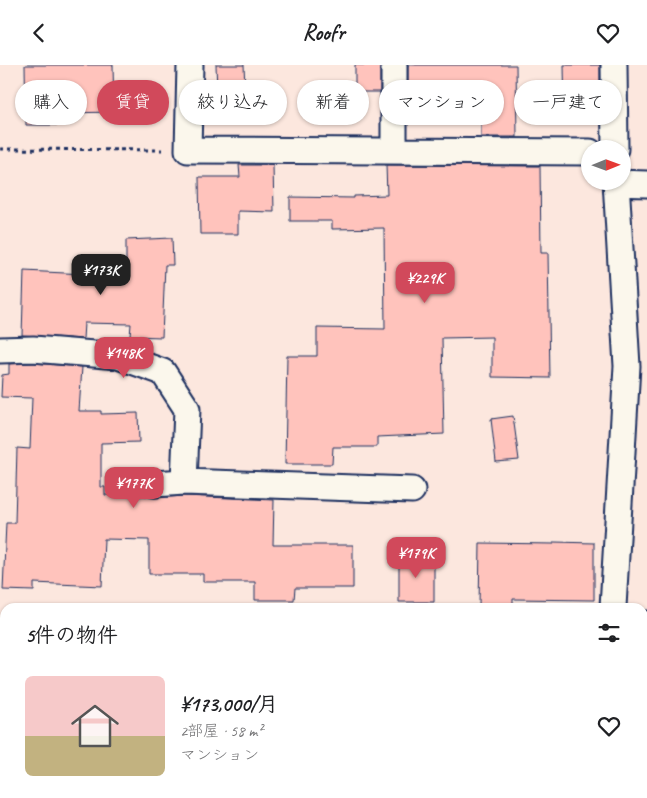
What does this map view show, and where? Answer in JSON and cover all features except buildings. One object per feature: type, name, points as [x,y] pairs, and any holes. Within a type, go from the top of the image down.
[{"type":"street","points":[[190,65],[188,150],[581,151]]},
{"type":"street","points":[[394,65],[394,151]]},
{"type":"street","points":[[614,65],[615,140]]},
{"type":"street","points":[[631,183],[647,184]]},
{"type":"street","points":[[613,603],[637,366],[617,190]]},
{"type":"street","points":[[0,349],[33,349],[118,356],[163,372],[187,409],[184,482]]},
{"type":"street","points":[[154,484],[184,482],[412,490]]},
{"type":"path","points":[[0,149],[188,150]]}]
